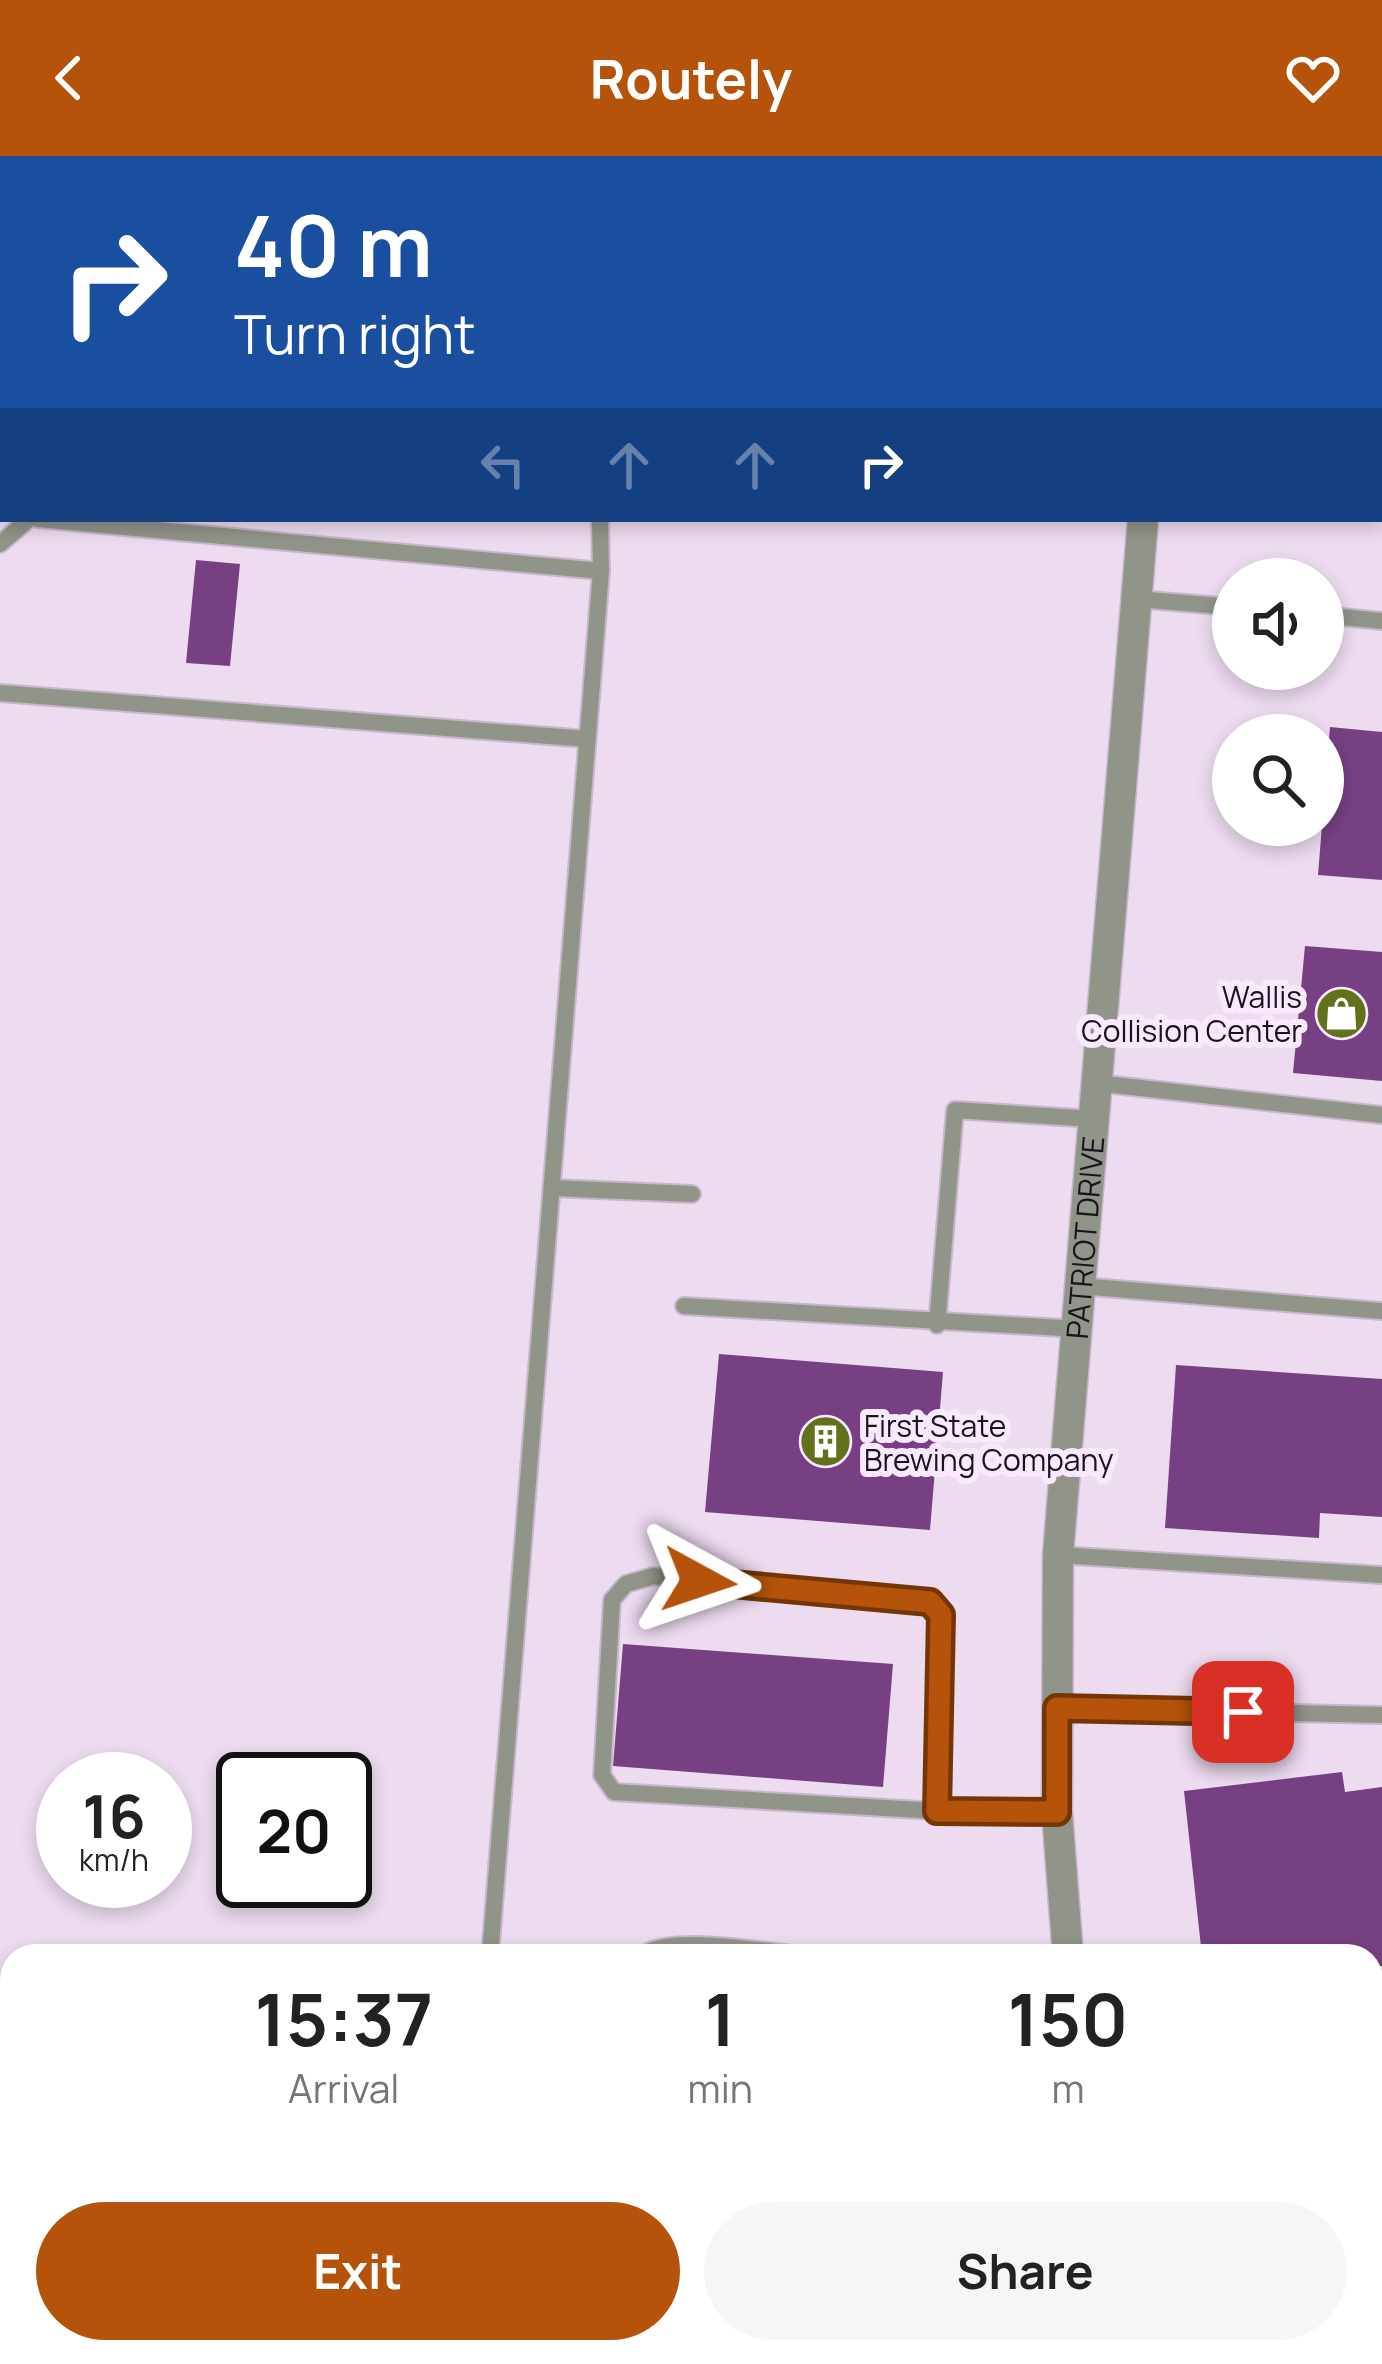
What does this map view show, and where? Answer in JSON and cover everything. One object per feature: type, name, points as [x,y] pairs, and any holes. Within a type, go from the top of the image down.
[{"type":"street","name":"PATRIOT DRIVE","points":[[1067,1944],[1057,1812],[1058,1555],[1143,522]]},
{"type":"lane","points":[[0,544],[30,522]]},
{"type":"lane","points":[[67,522],[601,571]]},
{"type":"lane","points":[[491,1944],[601,571],[600,522]]},
{"type":"lane","points":[[1136,598],[1212,605]]},
{"type":"lane","points":[[1344,617],[1382,621]]},
{"type":"lane","points":[[0,693],[587,739]]},
{"type":"lane","points":[[1096,1084],[1382,1115]]},
{"type":"lane","points":[[938,1325],[955,1110],[1093,1119]]},
{"type":"lane","points":[[552,1188],[692,1194]]},
{"type":"lane","points":[[1080,1286],[1382,1311]]},
{"type":"lane","points":[[684,1306],[938,1325],[1079,1329]]},
{"type":"lane","points":[[1058,1555],[1382,1575]]},
{"type":"lane","points":[[937,1811],[941,1615],[930,1602],[653,1576],[626,1583],[612,1600],[602,1775],[614,1792],[937,1811],[1057,1812]]},
{"type":"lane","points":[[1057,1708],[1382,1715]]},
{"type":"building","points":[[196,560],[240,564],[230,666],[186,663]]},
{"type":"building","points":[[1344,728],[1382,732],[1382,880],[1318,875],[1320,846],[1344,846]]},
{"type":"building","name":"Wallis Collision Center","points":[[1305,946],[1382,952],[1382,1081],[1293,1073]]},
{"type":"building","name":"First State Brewing Company","points":[[719,1354],[943,1372],[930,1530],[705,1512]]},
{"type":"building","points":[[1176,1365],[1382,1379],[1382,1517],[1320,1513],[1319,1538],[1165,1528]]},
{"type":"building","points":[[623,1644],[893,1664],[883,1787],[613,1766]]},
{"type":"building","points":[[1342,1772],[1345,1792],[1382,1787],[1382,1944],[1201,1944],[1184,1791]]},
{"type":"place","name":"Wallis Collision Center","points":[[1341,1013]]},
{"type":"place","name":"First State Brewing Company","points":[[825,1442]]},
{"type":"route","points":[[699,1581],[930,1602],[941,1615],[937,1811],[1057,1812],[1057,1708],[1243,1712]]}]
